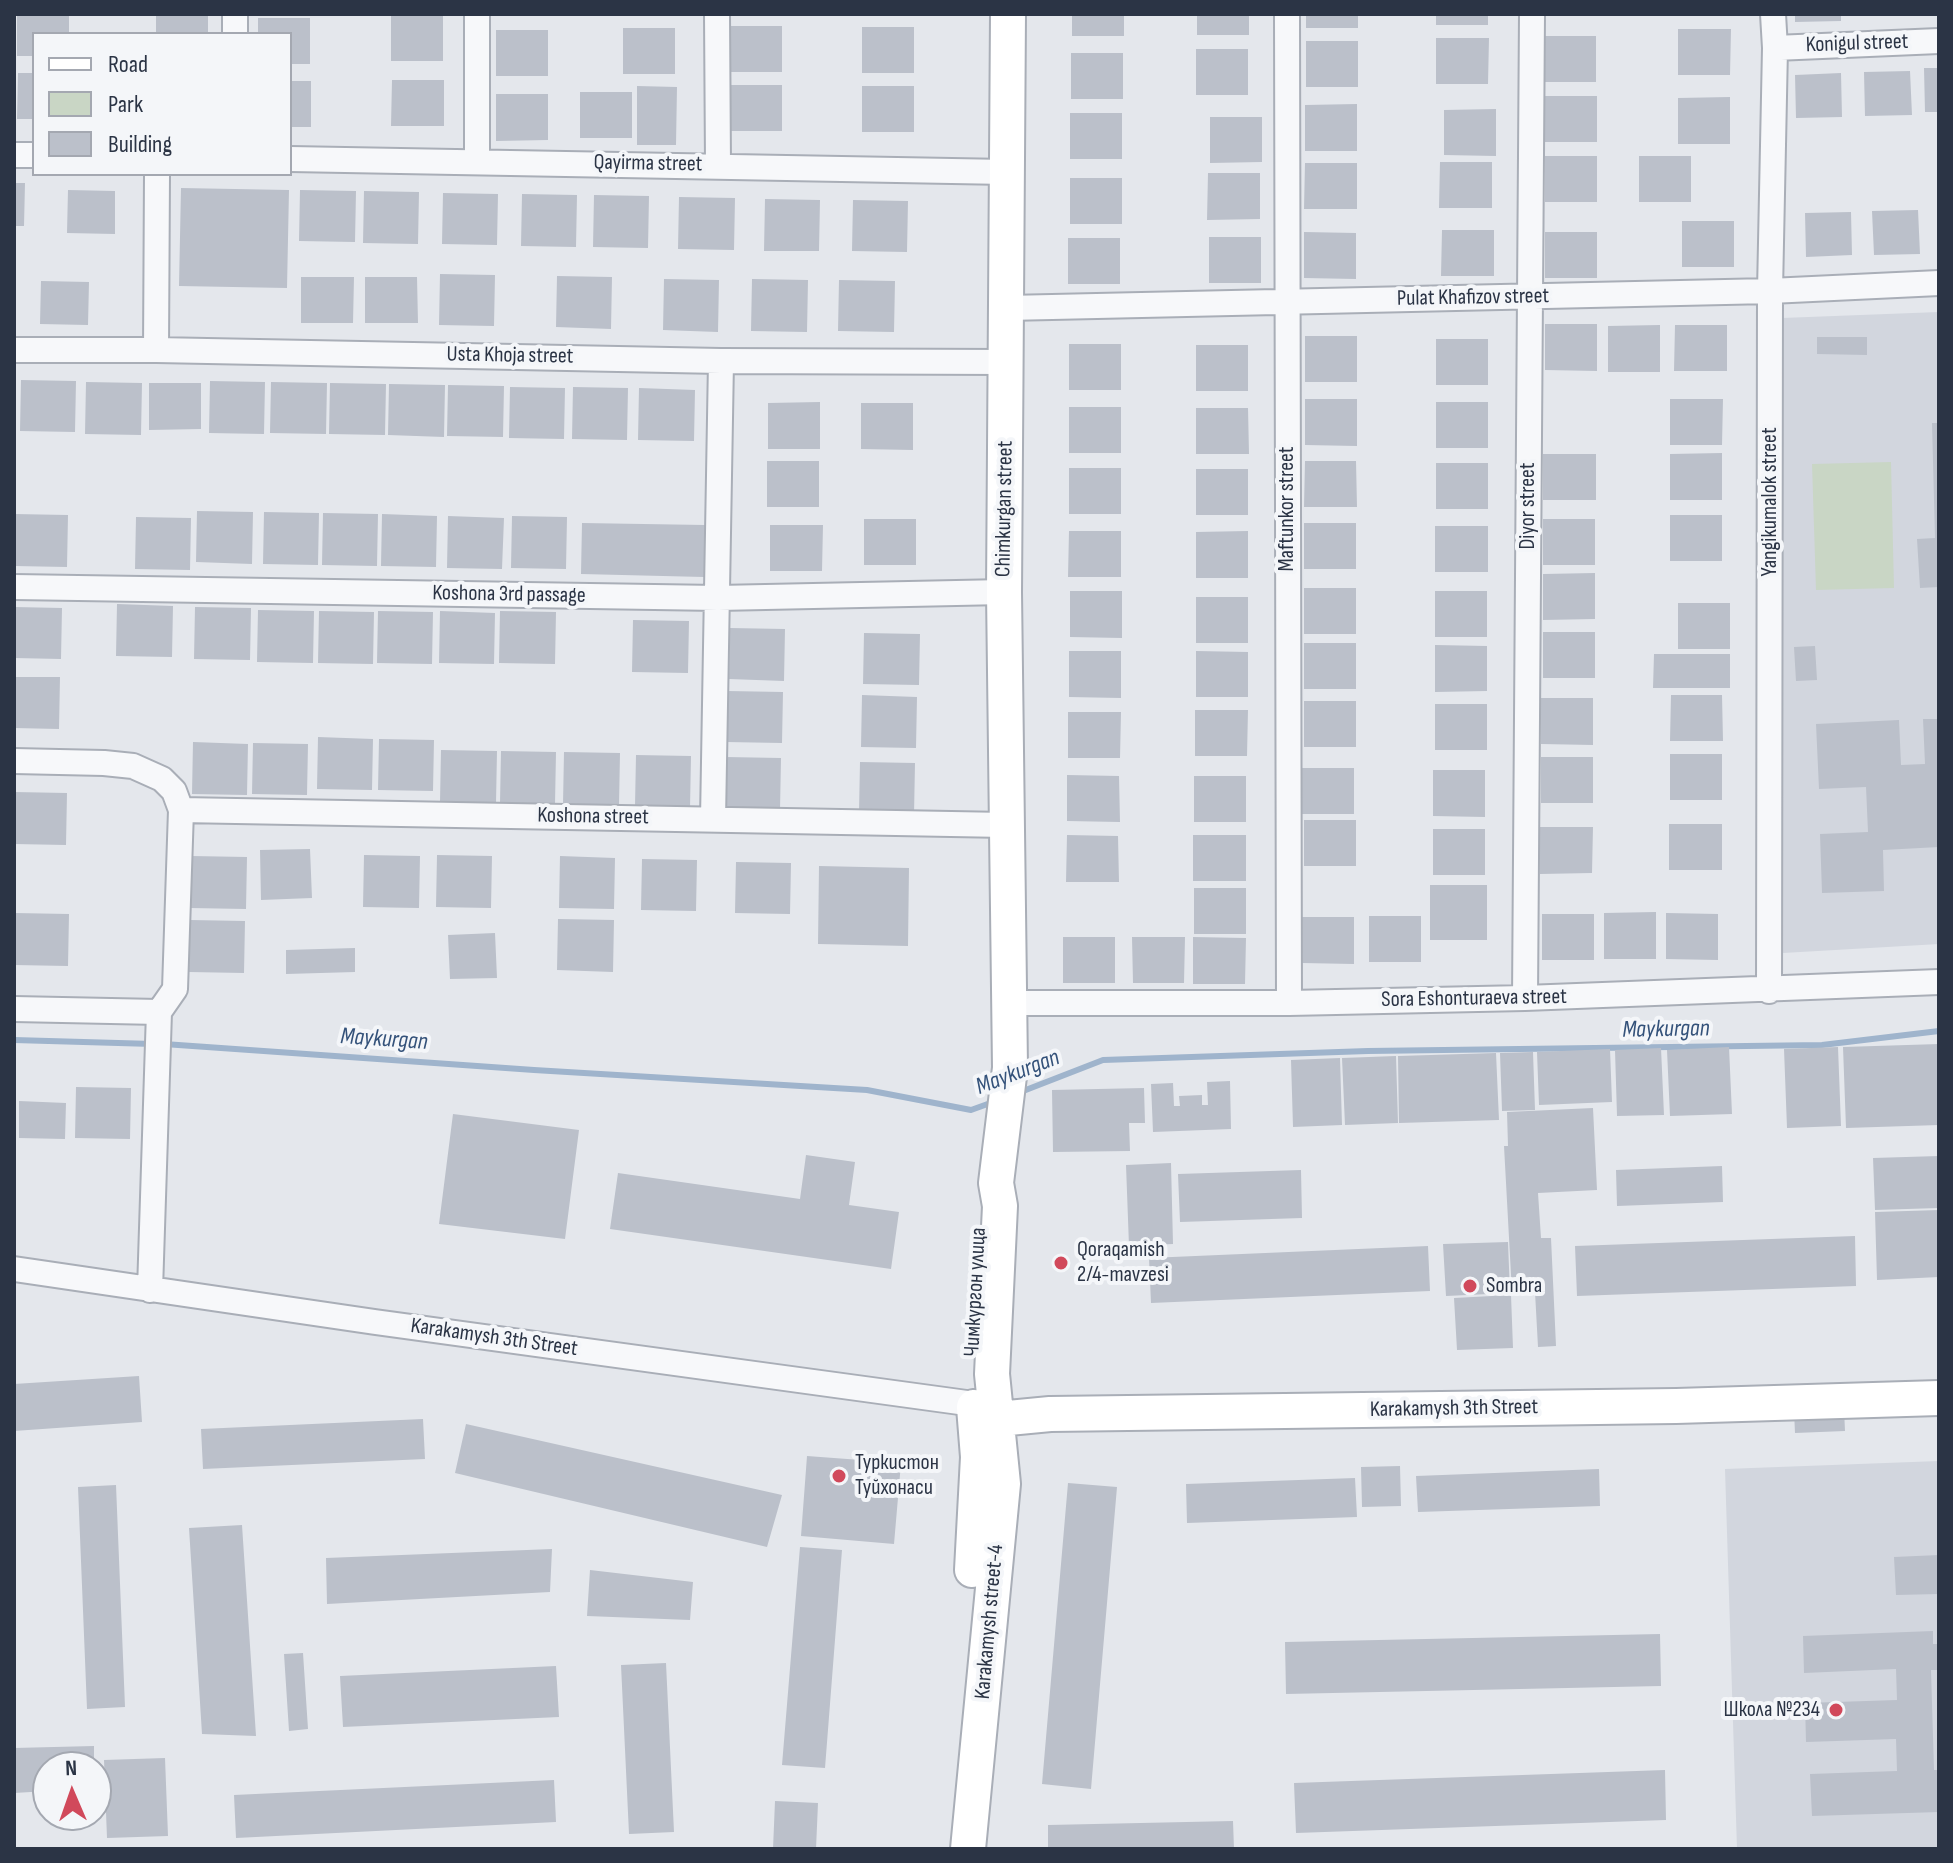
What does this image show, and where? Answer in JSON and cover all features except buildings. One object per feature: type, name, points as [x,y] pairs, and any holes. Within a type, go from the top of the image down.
[{"type":"main road","name":"Chimkurgan street","points":[[1008,14],[1004,592],[1009,1003]]},
{"type":"main road","name":"Чимкургон улица","points":[[989,1407],[972,1353],[981,1209],[996,1183],[1007,1100],[1009,1003]]},
{"type":"main road","name":"Karakamysh 3th Street","points":[[989,1407],[1939,1375]]},
{"type":"main road","name":"Karakamysh 3th Street","points":[[989,1407],[1050,1414],[1676,1406],[1939,1398]]},
{"type":"main road","name":"Karakamysh street-4","points":[[947,1849],[974,1540],[978,1457],[989,1407]]},
{"type":"main road","name":"Karakamysh street-4","points":[[968,1849],[1003,1484],[989,1407]]},
{"type":"street","points":[[477,14],[477,162]]},
{"type":"street","points":[[717,14],[718,165]]},
{"type":"street","name":"Maftunkor street","points":[[1287,14],[1289,1003]]},
{"type":"street","name":"Diyor street","points":[[1525,998],[1532,14]]},
{"type":"street","name":"Yangikumalok street","points":[[1769,991],[1773,14]]},
{"type":"street","name":"Konigul street","points":[[1775,48],[1939,41]]},
{"type":"street","name":"Qayirma street","points":[[292,159],[1007,172]]},
{"type":"street","points":[[156,350],[157,176]]},
{"type":"street","name":"Pulat Khafizov street","points":[[1007,308],[1770,291],[1939,283]]},
{"type":"street","name":"Usta Khoja street","points":[[14,350],[721,361],[1007,362]]},
{"type":"street","points":[[713,819],[721,361]]},
{"type":"street","name":"Koshona 3rd passage","points":[[14,587],[718,598],[1004,592]]},
{"type":"street","points":[[14,761],[133,766],[162,779],[174,791],[181,810],[175,989],[159,1012],[150,1290]]},
{"type":"street","name":"Koshona street","points":[[181,810],[1006,825]]},
{"type":"street","name":"Sora Eshonturaeva street","points":[[1009,1003],[1289,1003],[1525,998],[1769,991],[1939,982]]},
{"type":"street","points":[[14,1009],[159,1012]]},
{"type":"street","name":"Karakamysh 3th Street","points":[[14,1269],[989,1407]]},
{"type":"shaded area","points":[[1939,312],[1939,944],[1783,953],[1782,318]]},
{"type":"shaded area","name":"Школа №234","points":[[1939,1461],[1939,1849],[1737,1849],[1725,1469]]},
{"type":"green space","points":[[1891,462],[1894,588],[1816,590],[1812,464]]},
{"type":"waterway","name":"Maykurgan","points":[[1018,1093],[1103,1060],[1368,1051],[1822,1045],[1939,1031]]},
{"type":"waterway","name":"Maykurgan","points":[[14,1040],[153,1044]]},
{"type":"waterway","name":"Maykurgan","points":[[164,1044],[867,1090],[971,1110],[996,1101]]},
{"type":"place","name":"Qoraqamish 2/4-mavzesi","points":[[1061,1263]]},
{"type":"place","name":"Sombra","points":[[1470,1286]]},
{"type":"place","name":"Туркистон Туйхонаси","points":[[839,1476]]},
{"type":"place","name":"Школа №234","points":[[1836,1710]]}]
